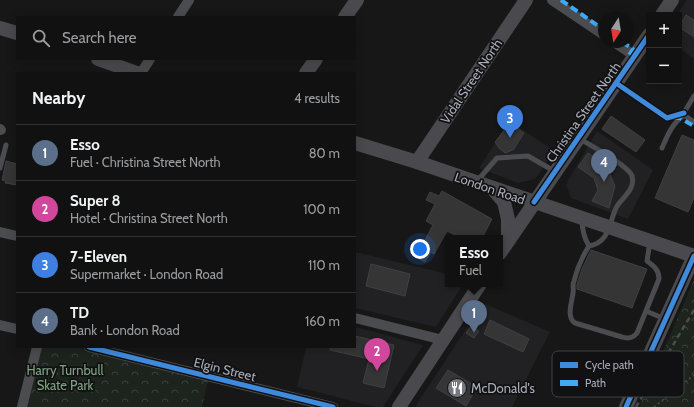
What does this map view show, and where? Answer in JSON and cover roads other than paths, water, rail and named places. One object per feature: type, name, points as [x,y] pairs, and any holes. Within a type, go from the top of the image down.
[{"type":"main road","points":[[346,16],[357,0]]},
{"type":"main road","name":"Vidal Street North","points":[[417,162],[526,0]]},
{"type":"main road","points":[[664,12],[672,0]]},
{"type":"main road","points":[[0,28],[16,33]]},
{"type":"main road","name":"Christina Street North","points":[[503,248],[646,40]]},
{"type":"main road","points":[[101,60],[134,72]]},
{"type":"main road","points":[[307,72],[315,60]]},
{"type":"main road","name":"London Road","points":[[356,143],[417,162],[694,256]]},
{"type":"main road","points":[[492,188],[504,202],[508,219],[508,241]]},
{"type":"main road","points":[[651,351],[694,256]]},
{"type":"main road","points":[[399,407],[478,287]]},
{"type":"main road","points":[[626,407],[630,397]]},
{"type":"street","points":[[179,16],[190,0]]},
{"type":"street","points":[[552,0],[598,31]]},
{"type":"street","points":[[623,48],[635,56]]},
{"type":"street","points":[[142,72],[149,60]]},
{"type":"street","points":[[0,232],[16,236]]},
{"type":"street","points":[[356,318],[443,340]]},
{"type":"street","points":[[0,325],[16,329]]},
{"type":"street","points":[[22,407],[37,348]]},
{"type":"street","name":"Elgin Street","points":[[93,348],[333,407]]},
{"type":"lane","points":[[662,148],[673,125],[684,115],[694,96]]},
{"type":"lane","points":[[684,115],[694,122]]},
{"type":"lane","points":[[578,138],[625,168],[632,175],[632,184],[629,191],[616,208],[610,228],[601,240],[593,246],[589,246],[584,254],[573,283],[574,291],[570,314],[573,321],[622,337],[633,337],[637,333],[659,279],[659,272],[647,261],[650,241]]},
{"type":"lane","points":[[0,168],[6,145]]},
{"type":"lane","points":[[476,183],[497,158],[528,156],[555,172]]},
{"type":"lane","points":[[582,218],[584,237],[589,246]]},
{"type":"lane","points":[[646,311],[665,319]]},
{"type":"railway","points":[[669,351],[694,310]]},
{"type":"railway","points":[[636,407],[642,397]]},
{"type":"place","name":"7-Eleven","points":[[510,138]]},
{"type":"place","name":"TD","points":[[604,182]]},
{"type":"place","name":"Esso","points":[[474,333]]},
{"type":"place","name":"Super 8","points":[[377,371]]},
{"type":"place","name":"McDonald's","points":[[457,388]]},
{"type":"park label","name":"Harry Turnbull Skate Park","points":[[65,378]]}]
